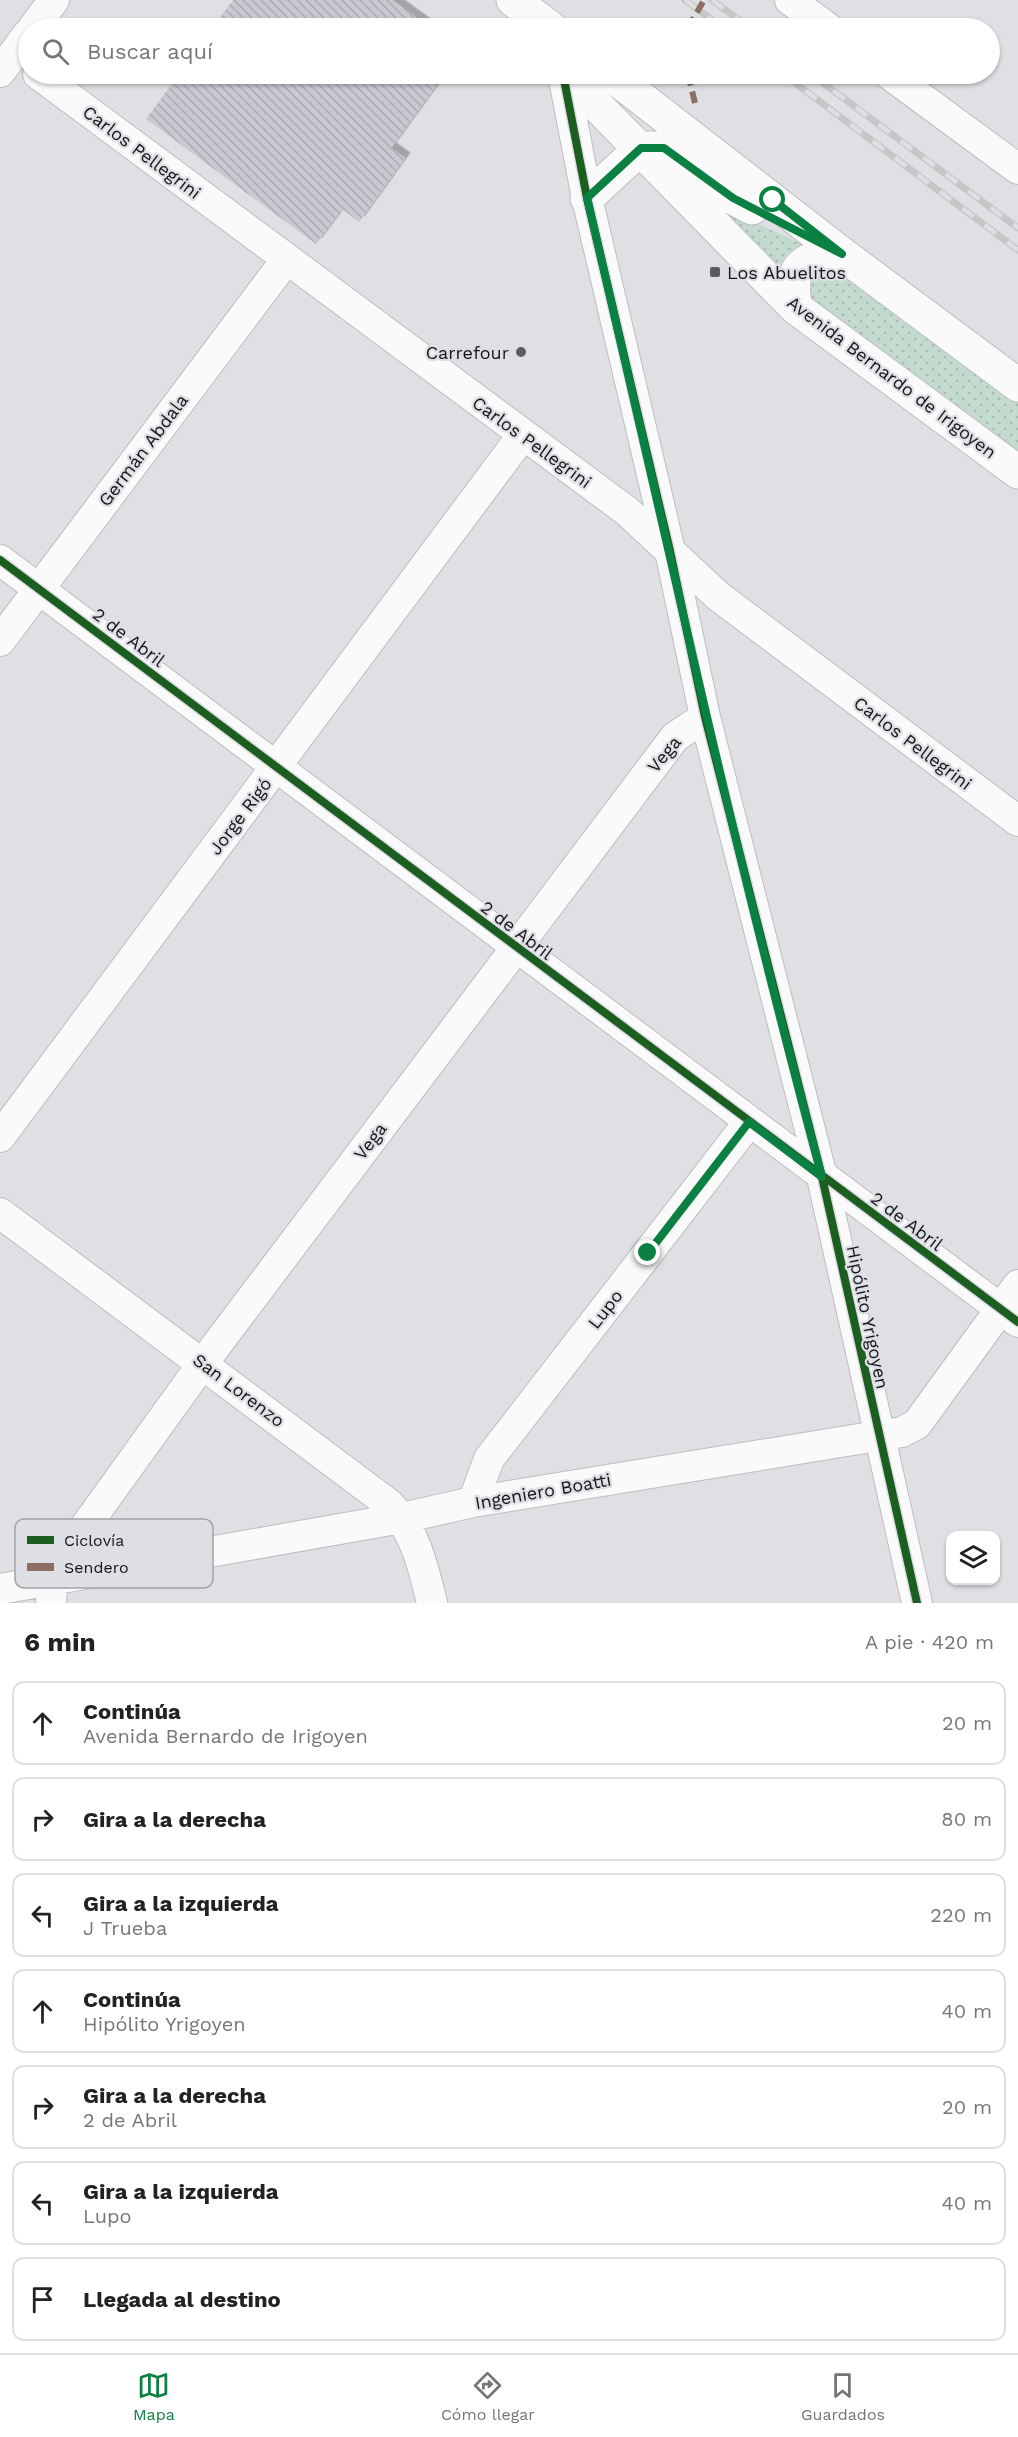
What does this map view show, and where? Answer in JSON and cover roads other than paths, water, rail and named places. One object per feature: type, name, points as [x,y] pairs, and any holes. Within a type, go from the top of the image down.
[{"type":"main road","points":[[506,0],[521,18]]},
{"type":"main road","points":[[513,0],[537,18]]},
{"type":"main road","name":"Avenida Bernardo de Irigoyen","points":[[575,84],[641,148],[796,308],[1018,472]]},
{"type":"main road","points":[[622,84],[842,254],[1018,385]]},
{"type":"main road","points":[[587,198],[641,148],[664,148],[733,198],[842,254]]},
{"type":"main road","points":[[796,308],[793,279],[800,265],[817,255],[842,254]]},
{"type":"street","points":[[40,18],[54,0]]},
{"type":"street","points":[[790,0],[814,18]]},
{"type":"street","name":"Carlos Pellegrini","points":[[51,84],[522,436],[628,512],[718,596],[1018,821]]},
{"type":"street","name":"Hipólito Yrigoyen","points":[[567,84],[587,198],[670,551],[705,717],[785,1039],[822,1177],[917,1603]]},
{"type":"street","points":[[903,84],[1018,169]]},
{"type":"street","name":"Germán Abdala","points":[[0,641],[286,260]]},
{"type":"street","name":"Jorge Rigó","points":[[0,1137],[522,436]]},
{"type":"street","name":"2 de Abril","points":[[0,560],[1009,1315]]},
{"type":"street","name":"Vega","points":[[91,1519],[203,1363],[675,737],[705,717]]},
{"type":"street","name":"Lupo","points":[[473,1502],[489,1459],[749,1122]]},
{"type":"street","name":"San Lorenzo","points":[[0,1212],[367,1486],[402,1518],[419,1549],[432,1603]]},
{"type":"street","name":"Ingeniero Boatti","points":[[213,1558],[473,1502],[845,1439],[879,1437],[902,1432],[917,1424],[1009,1315],[1018,1285]]},
{"type":"street","name":"Ingeniero Boatti","points":[[0,1589],[52,1592],[71,1588]]},
{"type":"railway","points":[[685,0],[709,18]]},
{"type":"railway","points":[[712,0],[736,18]]},
{"type":"railway","points":[[796,84],[1018,250]]},
{"type":"railway","points":[[824,84],[1018,228]]},
{"type":"place","name":"Los Abuelitos","points":[[715,272]]},
{"type":"place","name":"Carrefour","points":[[521,352]]}]
